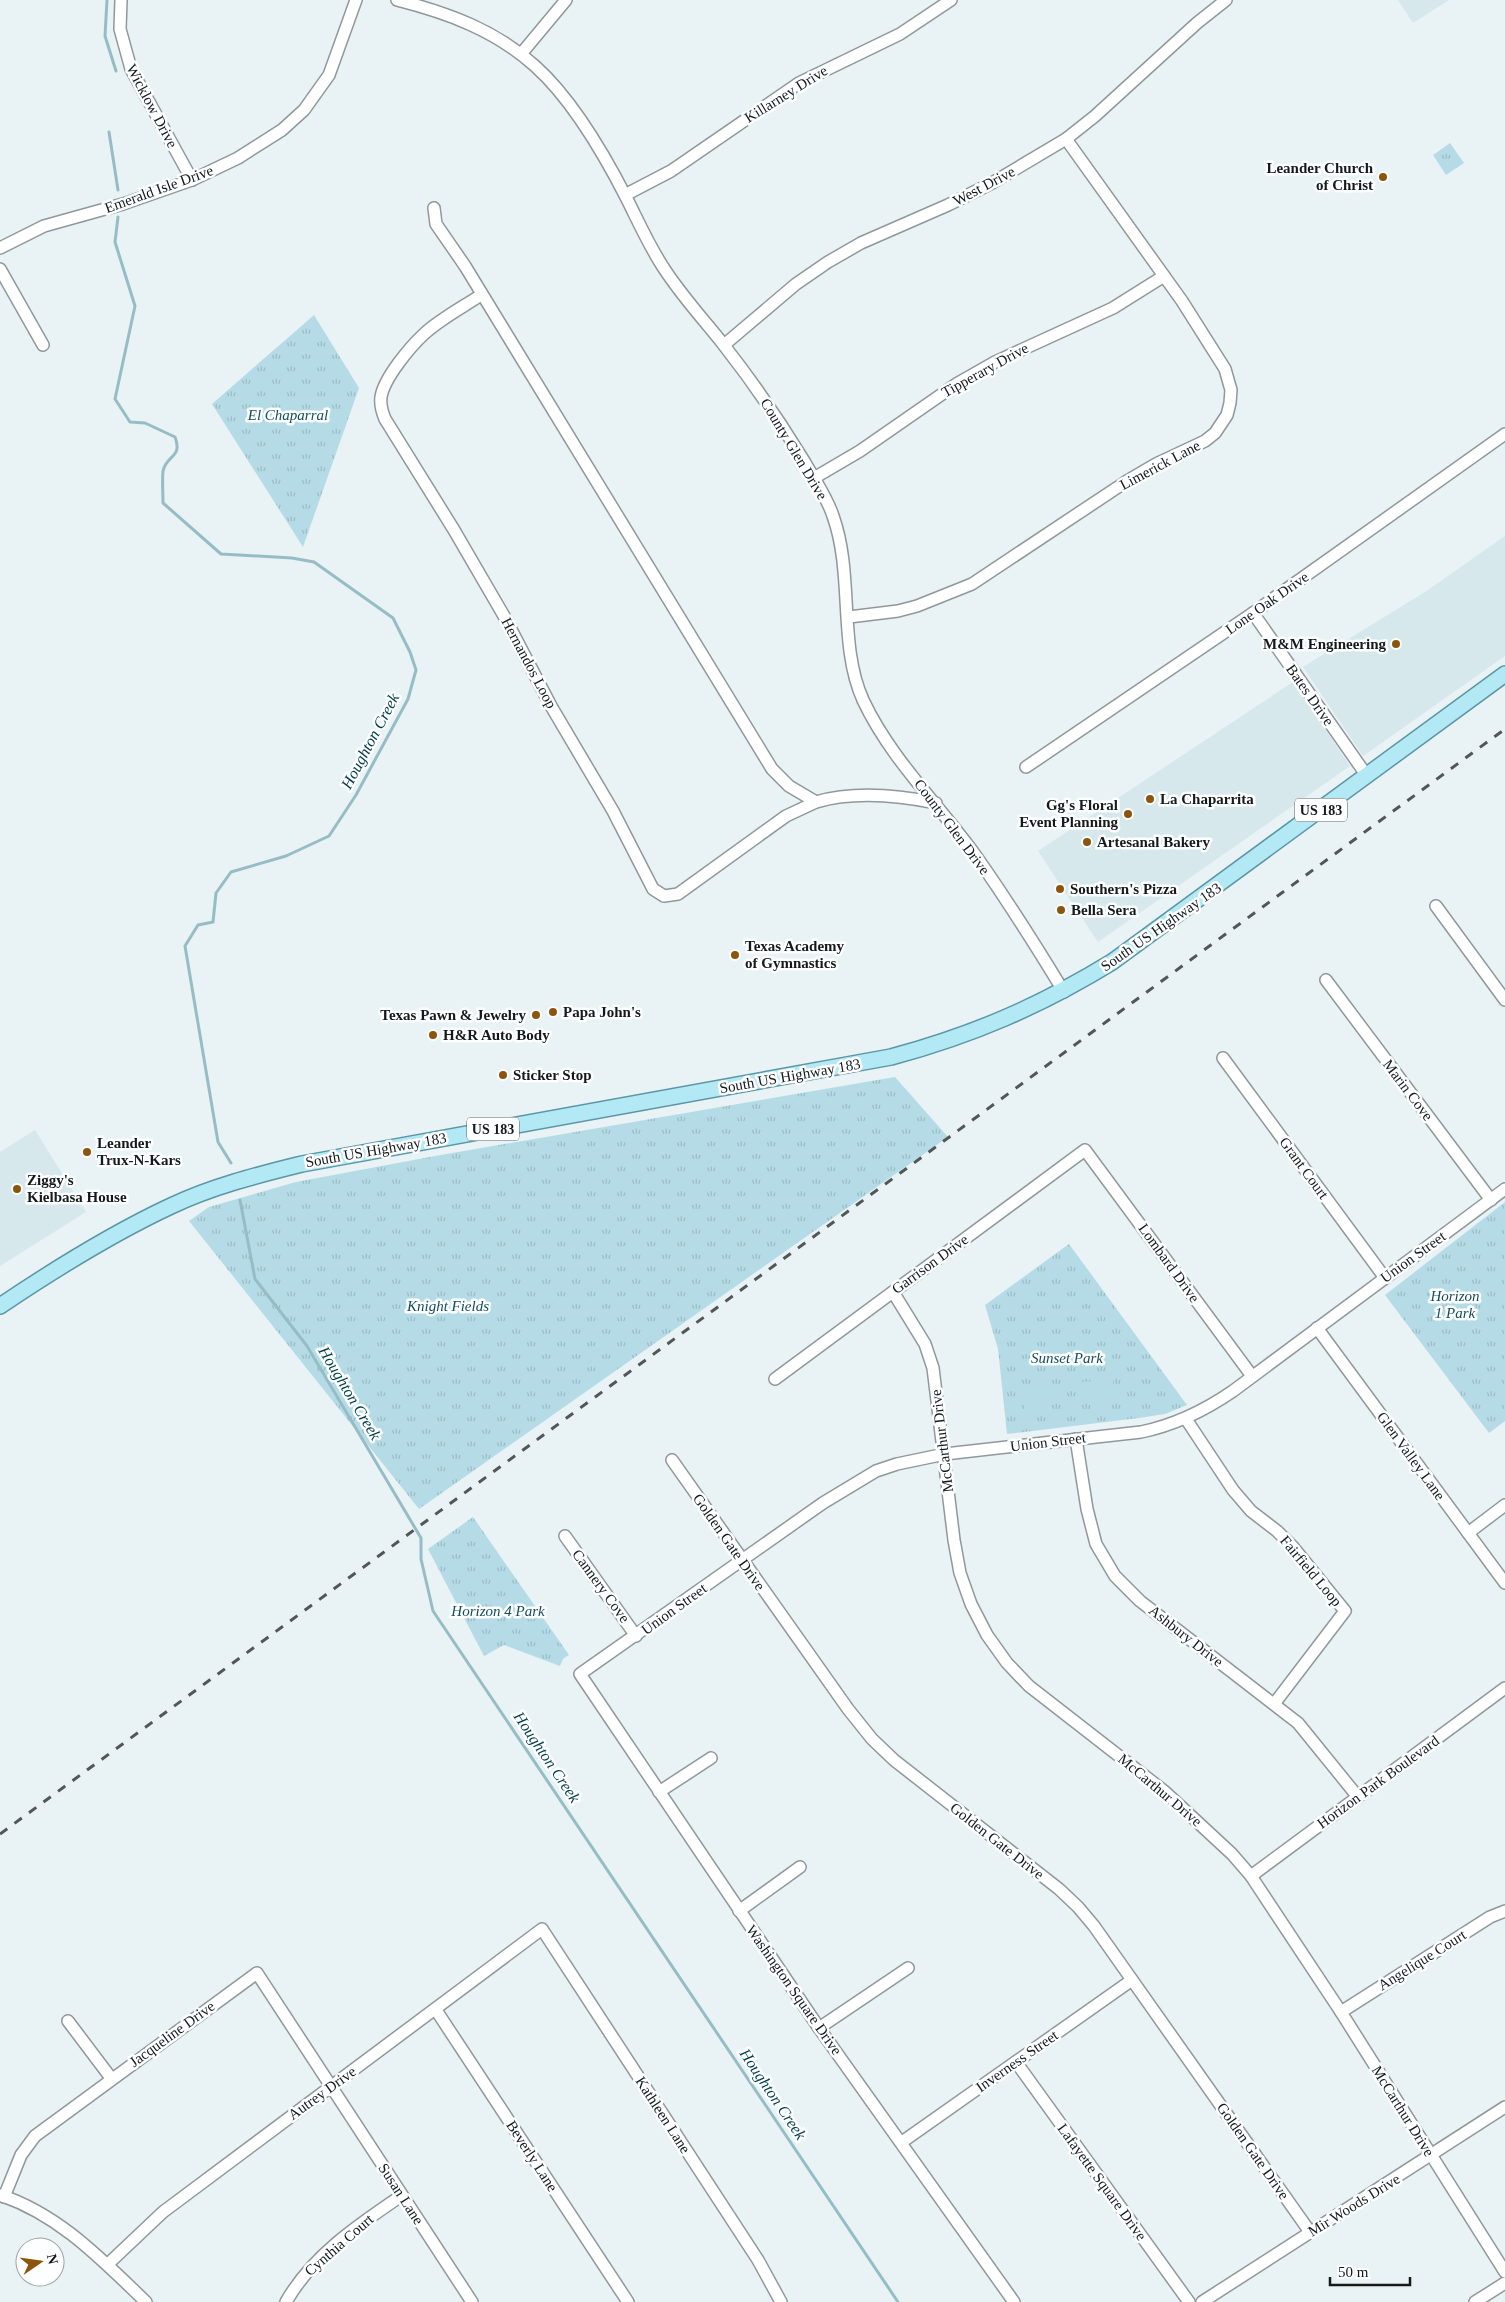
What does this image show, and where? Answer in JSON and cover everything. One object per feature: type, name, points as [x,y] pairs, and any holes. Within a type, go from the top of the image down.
[{"type":"main road","name":"South US Highway 183","points":[[0,1306],[96,1245],[172,1205],[239,1180],[302,1164],[891,1057],[940,1044],[1010,1017],[1064,992],[1112,962],[1505,674]]},
{"type":"street","name":"Wicklow Drive","points":[[120,0],[122,43],[131,69],[192,180]]},
{"type":"street","name":"Emerald Isle Drive","points":[[0,248],[44,226],[123,204],[192,180],[223,166],[282,130],[304,110],[321,88],[335,62],[356,0]]},
{"type":"street","name":"County Glen Drive","points":[[397,0],[467,22],[490,34],[521,54],[562,93],[625,195],[663,269],[757,389],[814,478],[833,515],[839,534],[851,658],[863,700],[877,726],[1007,900],[1064,992]]},
{"type":"street","points":[[521,54],[566,0]]},
{"type":"street","name":"Killarney Drive","points":[[625,195],[672,171],[799,83],[900,34],[952,0]]},
{"type":"street","name":"West Drive","points":[[724,345],[796,284],[828,262],[861,243],[948,205],[992,183],[1066,138],[1102,110],[1197,23],[1226,0]]},
{"type":"street","name":"Limerick Lane","points":[[848,617],[898,611],[917,606],[972,584],[1127,481],[1205,441],[1223,423],[1228,409],[1231,390],[1225,369],[1164,276],[1066,138]]},
{"type":"street","points":[[434,208],[436,224],[465,266],[764,760],[789,786],[816,802]]},
{"type":"street","points":[[0,269],[43,345]]},
{"type":"street","name":"Tipperary Drive","points":[[814,478],[860,451],[958,382],[995,362],[1113,308],[1164,276]]},
{"type":"street","name":"Hernandos Loop","points":[[481,295],[425,333],[385,384],[381,409],[385,419],[454,530],[504,616],[551,706],[612,811],[653,889],[664,896],[678,894],[786,816],[816,802],[834,797],[869,795],[898,797],[936,804]]},
{"type":"street","name":"Lone Oak Drive","points":[[1026,767],[1253,613],[1505,434]]},
{"type":"street","name":"Bates Drive","points":[[1253,613],[1367,776]]},
{"type":"street","points":[[1436,906],[1505,1000]]},
{"type":"street","name":"Marin Cove","points":[[1326,980],[1491,1200]]},
{"type":"street","name":"Grant Court","points":[[1223,1058],[1384,1278]]},
{"type":"street","name":"Garrison Drive","points":[[775,1379],[1086,1150]]},
{"type":"street","name":"Lombard Drive","points":[[1086,1150],[1252,1376]]},
{"type":"street","name":"Union Street","points":[[580,1674],[830,1498],[868,1475],[897,1464],[945,1454],[1141,1432],[1168,1426],[1186,1419],[1215,1403],[1505,1189]]},
{"type":"street","name":"McCarthur Drive","points":[[893,1292],[926,1344],[933,1368],[954,1540],[960,1573],[972,1604],[992,1642],[1007,1663],[1029,1686],[1164,1791],[1226,1847],[1251,1876],[1341,2012],[1505,2272]]},
{"type":"street","name":"Glen Valley Lane","points":[[1317,1328],[1505,1583]]},
{"type":"street","name":"Fairfield Loop","points":[[1186,1419],[1233,1490],[1251,1511],[1277,1531],[1293,1547],[1345,1611],[1274,1704]]},
{"type":"street","name":"Ashbury Drive","points":[[1076,1439],[1087,1509],[1096,1544],[1115,1576],[1140,1601],[1298,1724],[1314,1741],[1358,1797]]},
{"type":"street","name":"Golden Gate Drive","points":[[672,1460],[848,1709],[872,1739],[894,1760],[1059,1889],[1078,1907],[1132,1980],[1310,2232]]},
{"type":"street","points":[[1468,1533],[1505,1505]]},
{"type":"street","name":"Cannery Cove","points":[[565,1536],[636,1636]]},
{"type":"street","name":"Washington Square Drive","points":[[580,1674],[819,2028],[902,2142],[1014,2302]]},
{"type":"street","name":"Horizon Park Boulevard","points":[[1251,1876],[1505,1688]]},
{"type":"street","points":[[659,1792],[711,1758]]},
{"type":"street","points":[[739,1912],[800,1867]]},
{"type":"street","name":"Angelique Court","points":[[1341,2012],[1490,1917],[1505,1911]]},
{"type":"street","name":"Autrey Drive","points":[[108,2264],[163,2212],[542,1929]]},
{"type":"street","name":"Kathleen Lane","points":[[542,1929],[758,2260],[781,2302]]},
{"type":"street","points":[[819,2028],[908,1968]]},
{"type":"street","name":"Jacqueline Drive","points":[[2,2196],[21,2155],[35,2136],[111,2078],[257,1973],[330,2086]]},
{"type":"street","name":"Inverness Street","points":[[902,2142],[1132,1980]]},
{"type":"street","name":"Beverly Lane","points":[[436,2010],[628,2302]]},
{"type":"street","points":[[68,2021],[111,2078]]},
{"type":"street","name":"Lafayette Square Drive","points":[[1016,2062],[1189,2302]]},
{"type":"street","name":"Susan Lane","points":[[330,2086],[472,2302]]},
{"type":"street","name":"Mir Woods Drive","points":[[1202,2302],[1505,2107]]},
{"type":"street","points":[[2,2196],[33,2209],[58,2224],[108,2264],[146,2302]]},
{"type":"street","name":"Cynthia Court","points":[[286,2302],[297,2282],[317,2261],[368,2218],[402,2196]]},
{"type":"street","points":[[1475,2302],[1505,2283]]},
{"type":"shaded area","points":[[1398,0],[1449,0],[1413,23]]},
{"type":"shaded area","points":[[1505,536],[1505,656],[1363,756],[1303,667],[1425,592]]},
{"type":"shaded area","points":[[1293,682],[1350,766],[1098,942],[1038,851]]},
{"type":"shaded area","points":[[35,1130],[86,1212],[0,1266],[0,1152]]},
{"type":"green space","points":[[1450,143],[1464,163],[1446,175],[1433,155]]},
{"type":"green space","name":"El Chaparral","points":[[314,315],[359,388],[303,547],[212,404]]},
{"type":"green space","name":"Knight Fields","points":[[895,1077],[948,1137],[419,1509],[189,1221],[209,1207],[296,1182],[435,1156]]},
{"type":"green space","name":"Horizon 1 Park","points":[[1505,1202],[1505,1421],[1489,1433],[1385,1295]]},
{"type":"green space","name":"Sunset Park","points":[[1069,1244],[1187,1405],[1165,1414],[1007,1434],[998,1349],[985,1305]]},
{"type":"green space","points":[[1113,1380],[1115,1398],[1082,1402],[1080,1382]]},
{"type":"green space","points":[[1049,1384],[1051,1408],[1025,1411],[1022,1387]]},
{"type":"green space","name":"Horizon 4 Park","points":[[473,1517],[569,1655],[563,1659],[560,1666],[504,1645],[484,1656],[428,1549]]},
{"type":"waterway","points":[[107,0],[105,36],[116,71]]},
{"type":"waterway","points":[[109,132],[118,190]]},
{"type":"waterway","name":"Houghton Creek","points":[[118,217],[115,242],[135,306],[115,399],[130,422],[145,423],[175,437],[177,444],[176,453],[167,462],[163,471],[163,503],[221,554],[292,558],[314,562],[393,618],[410,652],[416,670],[408,699],[356,795],[329,836],[286,856],[231,872],[216,893],[213,922],[198,925],[185,946],[218,1142],[231,1163]]},
{"type":"waterway","name":"Houghton Creek","points":[[240,1200],[255,1279],[307,1346],[421,1538],[421,1559],[433,1611],[898,2302]]},
{"type":"railway","points":[[0,1834],[1505,729]]},
{"type":"place","name":"Leander Church of Christ","points":[[1383,177]]},
{"type":"place","name":"M&M Engineering","points":[[1396,644]]},
{"type":"place","name":"La Chaparrita","points":[[1150,799]]},
{"type":"place","name":"Gg's Floral Event Planning","points":[[1128,814]]},
{"type":"place","name":"Artesanal Bakery","points":[[1087,842]]},
{"type":"place","name":"Southern's Pizza","points":[[1060,889]]},
{"type":"place","name":"Bella Sera","points":[[1061,910]]},
{"type":"place","name":"Texas Academy of Gymnastics","points":[[735,955]]},
{"type":"place","name":"Papa John's","points":[[553,1012]]},
{"type":"place","name":"Texas Pawn & Jewelry","points":[[536,1015]]},
{"type":"place","name":"H&R Auto Body","points":[[433,1035]]},
{"type":"place","name":"Sticker Stop","points":[[503,1075]]},
{"type":"place","name":"Leander Trux-N-Kars","points":[[87,1152]]},
{"type":"place","name":"Ziggy's Kielbasa House","points":[[17,1189]]}]
